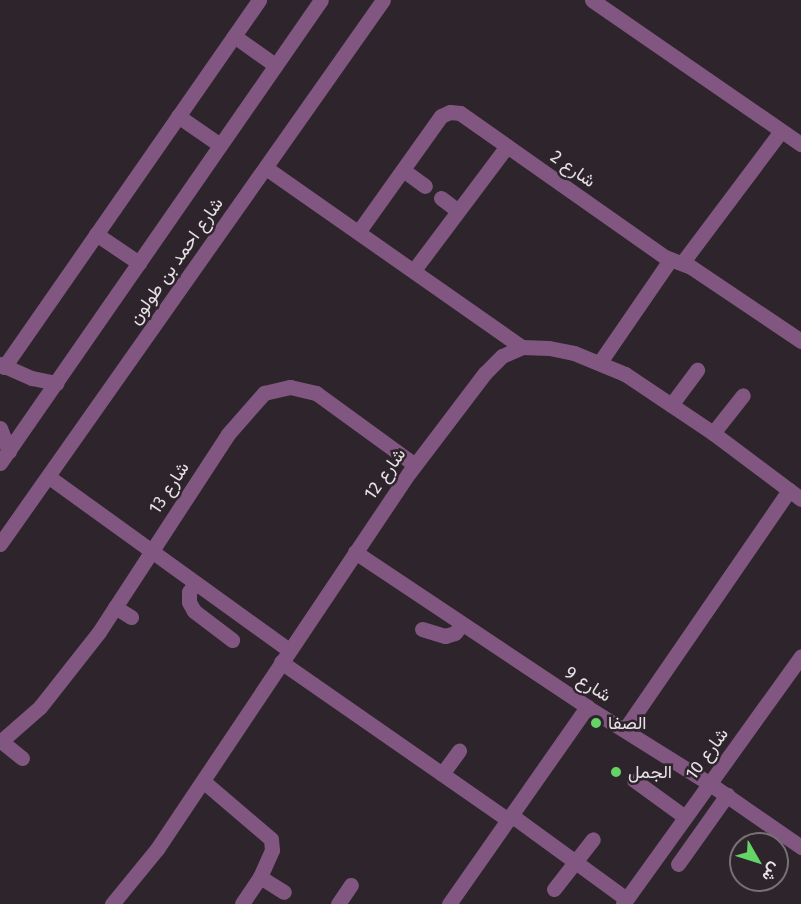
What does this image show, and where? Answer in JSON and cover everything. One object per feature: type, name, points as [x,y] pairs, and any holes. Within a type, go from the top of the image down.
[{"type":"street","points":[[56,383],[32,378],[2,366],[259,0]]},
{"type":"street","name":"شارع احمد بن طولون","points":[[4,457],[321,0]]},
{"type":"street","name":"شارع احمد بن طولون","points":[[0,544],[383,0]]},
{"type":"street","points":[[592,0],[801,144]]},
{"type":"street","points":[[234,36],[275,65]]},
{"type":"street","name":"شارع 2","points":[[358,231],[441,116],[450,112],[460,113],[676,261],[801,341]]},
{"type":"street","points":[[178,116],[220,145]]},
{"type":"street","points":[[600,362],[676,261],[781,131]]},
{"type":"street","points":[[414,270],[507,146]]},
{"type":"street","points":[[266,168],[522,347],[574,352],[625,374],[713,433],[795,494],[625,729]]},
{"type":"street","points":[[403,170],[425,186]]},
{"type":"street","points":[[441,198],[458,211]]},
{"type":"street","points":[[96,234],[139,263]]},
{"type":"street","name":"شارع 12","points":[[112,904],[157,849],[415,465],[486,373],[502,356],[522,347]]},
{"type":"street","points":[[671,405],[697,370]]},
{"type":"street","name":"شارع 13","points":[[1,741],[40,706],[87,648],[228,434],[264,393],[290,387],[316,393],[415,465]]},
{"type":"street","points":[[713,433],[743,394]]},
{"type":"street","points":[[0,428],[4,457]]},
{"type":"street","points":[[49,477],[195,583],[285,656],[442,774],[575,861],[625,901]]},
{"type":"street","name":"شارع 9","points":[[355,552],[586,707],[625,729],[727,795],[801,847]]},
{"type":"street","points":[[195,583],[189,592],[189,602],[194,611],[232,640]]},
{"type":"street","points":[[115,607],[131,617]]},
{"type":"street","points":[[422,629],[445,636],[455,633],[462,624]]},
{"type":"street","name":"شارع 10","points":[[625,901],[801,656]]},
{"type":"street","points":[[449,904],[586,707]]},
{"type":"street","points":[[1,741],[22,759]]},
{"type":"street","points":[[442,774],[459,751]]},
{"type":"street","points":[[634,780],[685,817]]},
{"type":"street","points":[[203,781],[272,839],[272,850],[260,877],[242,904]]},
{"type":"street","points":[[678,864],[727,795]]},
{"type":"street","points":[[554,889],[593,839]]},
{"type":"street","points":[[260,877],[284,892]]},
{"type":"street","points":[[338,904],[351,885]]},
{"type":"place","name":"الصفا","points":[[596,723]]},
{"type":"place","name":"الجمل","points":[[616,772]]}]
